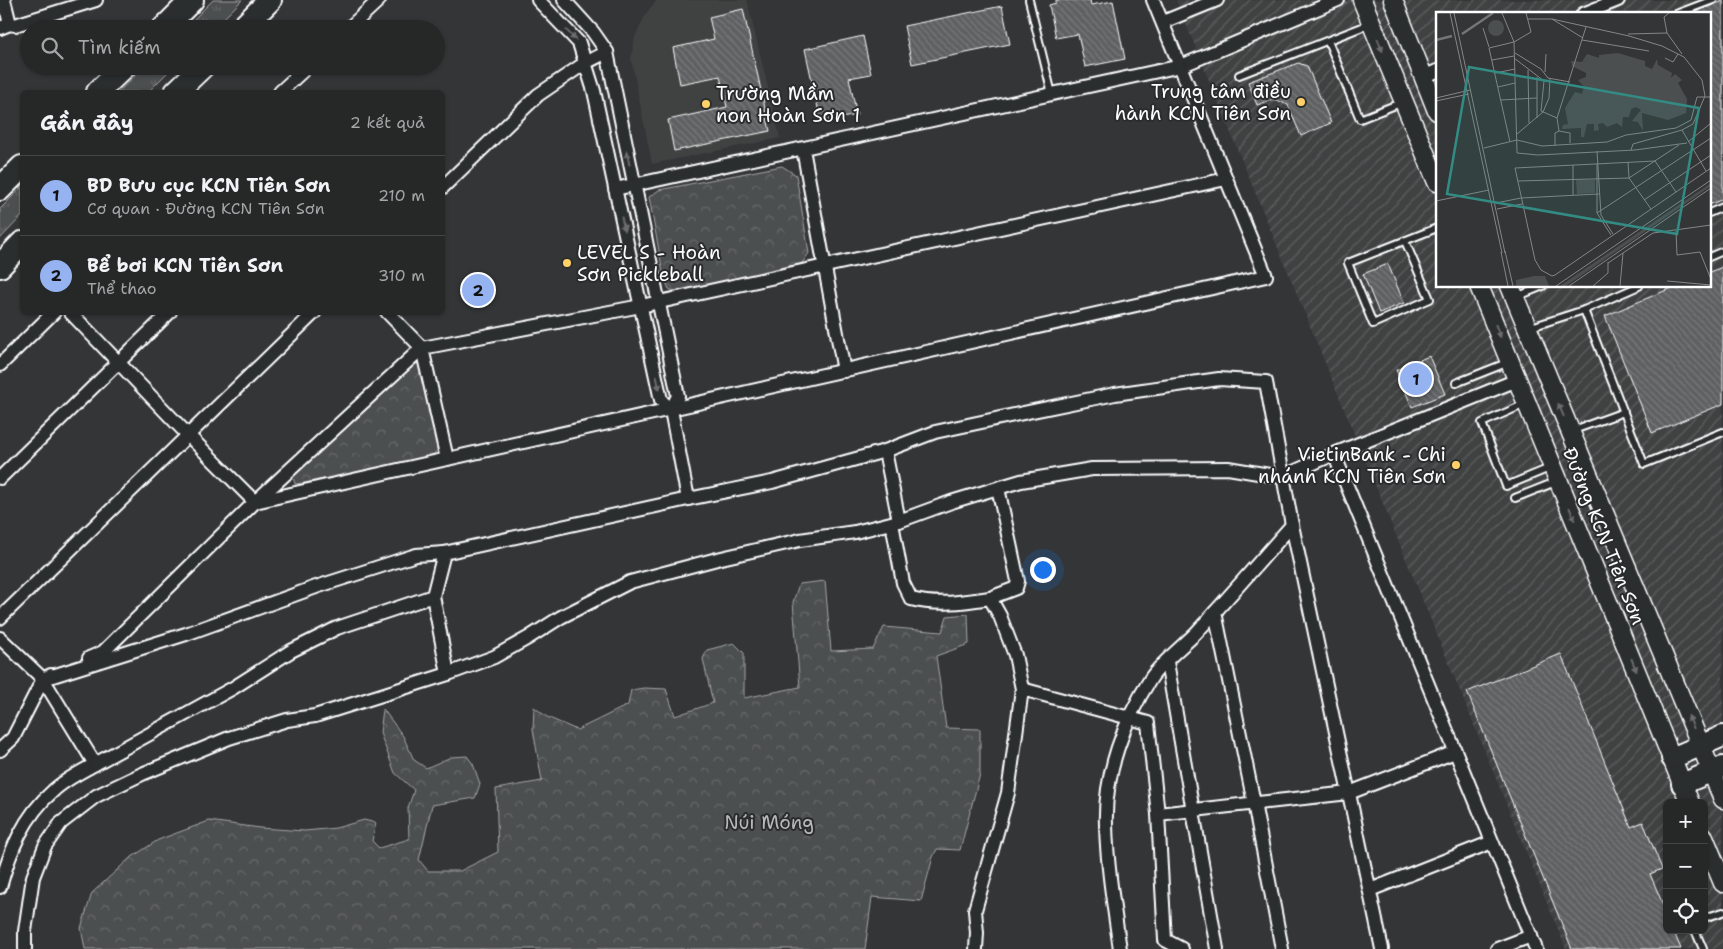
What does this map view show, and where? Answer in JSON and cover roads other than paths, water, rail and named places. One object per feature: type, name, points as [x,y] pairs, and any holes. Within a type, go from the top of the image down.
[{"type":"highway","points":[[172,20],[192,0]]},
{"type":"highway","points":[[250,20],[270,0]]},
{"type":"highway","points":[[100,90],[116,75]]},
{"type":"highway","points":[[178,90],[194,75]]},
{"type":"highway","points":[[0,189],[20,169]]},
{"type":"highway","points":[[0,266],[20,245]]},
{"type":"main road","points":[[1362,0],[1436,180]]},
{"type":"main road","points":[[1393,0],[1430,74],[1436,106]]},
{"type":"main road","points":[[1401,94],[1430,74]]},
{"type":"main road","name":"Đường KCN Tiên Sơn","points":[[1480,288],[1688,799]]},
{"type":"main road","name":"Đường KCN Tiên Sơn","points":[[1512,292],[1701,746],[1717,769],[1723,799]]},
{"type":"main road","points":[[1672,758],[1723,736]]},
{"type":"main road","points":[[1682,784],[1717,769]]},
{"type":"main road","points":[[1707,844],[1723,883]]},
{"type":"street","points":[[4,0],[5,26],[20,24]]},
{"type":"street","points":[[34,20],[96,0]]},
{"type":"street","points":[[358,20],[380,0]]},
{"type":"street","points":[[538,0],[579,43],[594,90],[661,400],[671,410],[688,499]]},
{"type":"street","points":[[564,0],[593,32],[606,52],[678,396],[671,410]]},
{"type":"street","points":[[255,502],[1266,276],[1154,0]]},
{"type":"street","points":[[1162,22],[1217,0]]},
{"type":"street","points":[[615,189],[1180,66],[1338,0]]},
{"type":"street","points":[[1588,12],[1618,0]]},
{"type":"street","points":[[445,185],[538,95],[585,63],[606,52]]},
{"type":"street","points":[[282,90],[298,75]]},
{"type":"street","points":[[803,149],[844,371]]},
{"type":"street","points":[[0,750],[13,738],[43,679],[103,652],[255,502],[422,348],[641,306],[1226,179]]},
{"type":"street","points":[[0,365],[51,315]]},
{"type":"street","points":[[73,315],[255,502]]},
{"type":"street","points":[[0,478],[167,315]]},
{"type":"street","points":[[0,618],[312,315]]},
{"type":"street","points":[[390,315],[422,348],[447,458]]},
{"type":"street","points":[[43,679],[186,634],[316,587],[416,555],[444,554],[772,482],[885,451],[934,432],[1115,394],[1219,379],[1266,382],[1282,477],[1382,949]]},
{"type":"street","points":[[26,949],[25,931],[33,877],[44,846],[61,823],[96,796],[142,774],[229,738],[288,720],[315,716],[448,674],[494,657],[560,617],[630,582],[716,559],[800,540],[855,532],[895,522],[1021,481],[1092,468],[1228,468],[1282,477],[1517,380]]},
{"type":"street","points":[[885,451],[904,583],[911,599],[942,604],[990,598],[1016,588],[1018,581],[998,488]]},
{"type":"street","points":[[1334,454],[1536,949]]},
{"type":"street","points":[[1120,949],[1112,900],[1106,824],[1108,793],[1116,751],[1129,718],[1152,677],[1247,578],[1292,525]]},
{"type":"street","points":[[444,554],[433,596],[448,674]]},
{"type":"street","points":[[0,887],[6,865],[24,825],[53,790],[95,764],[233,688],[291,651],[337,628],[433,596]]},
{"type":"street","points":[[976,949],[975,910],[1008,793],[1022,689],[1015,656],[1000,616],[990,598]]},
{"type":"street","points":[[1215,612],[1282,949]]},
{"type":"street","points":[[0,638],[43,679],[95,764]]},
{"type":"street","points":[[1167,662],[1217,949]]},
{"type":"street","points":[[1022,689],[1148,723],[1158,814],[1166,940],[1182,949]]},
{"type":"street","points":[[1158,814],[1349,792],[1455,752]]},
{"type":"street","points":[[1370,890],[1492,842]]},
{"type":"street","points":[[1497,949],[1531,936]]},
{"type":"lane","points":[[1029,0],[1052,94]]},
{"type":"lane","points":[[1681,12],[1713,0]]},
{"type":"lane","points":[[1238,76],[1372,24]]},
{"type":"lane","points":[[1328,41],[1360,119],[1401,94]]},
{"type":"lane","points":[[1710,213],[1723,207]]},
{"type":"lane","points":[[1404,241],[1430,299],[1373,324],[1348,263],[1436,228]]},
{"type":"lane","points":[[1710,257],[1723,252]]},
{"type":"lane","points":[[1512,292],[1533,288]]},
{"type":"lane","points":[[1527,329],[1584,310],[1634,288]]},
{"type":"lane","points":[[1584,310],[1644,464],[1723,432]]},
{"type":"lane","points":[[1456,383],[1510,361]]},
{"type":"lane","points":[[1527,404],[1482,422],[1506,486],[1556,474]]},
{"type":"lane","points":[[1570,431],[1624,412]]},
{"type":"lane","points":[[1515,498],[1556,474]]},
{"type":"lane","points":[[1708,917],[1723,912]]},
{"type":"lane","points":[[1697,934],[1703,949]]},
{"type":"place","name":"Trung tâm điều hành KCN Tiên Sơn","points":[[1301,102]]},
{"type":"place","name":"Trường Mầm non Hoàn Sơn 1","points":[[706,104]]},
{"type":"place","name":"LEVEL S - Hoàn Sơn Pickleball","points":[[567,263]]},
{"type":"place","name":"Bể bơi KCN Tiên Sơn","points":[[478,290]]},
{"type":"place","name":"BD Bưu cục KCN Tiên Sơn","points":[[1416,379]]},
{"type":"place","name":"VietinBank - Chi nhánh KCN Tiên Sơn","points":[[1456,465]]},
{"type":"park label","name":"Núi Móng","points":[[769,822]]}]
